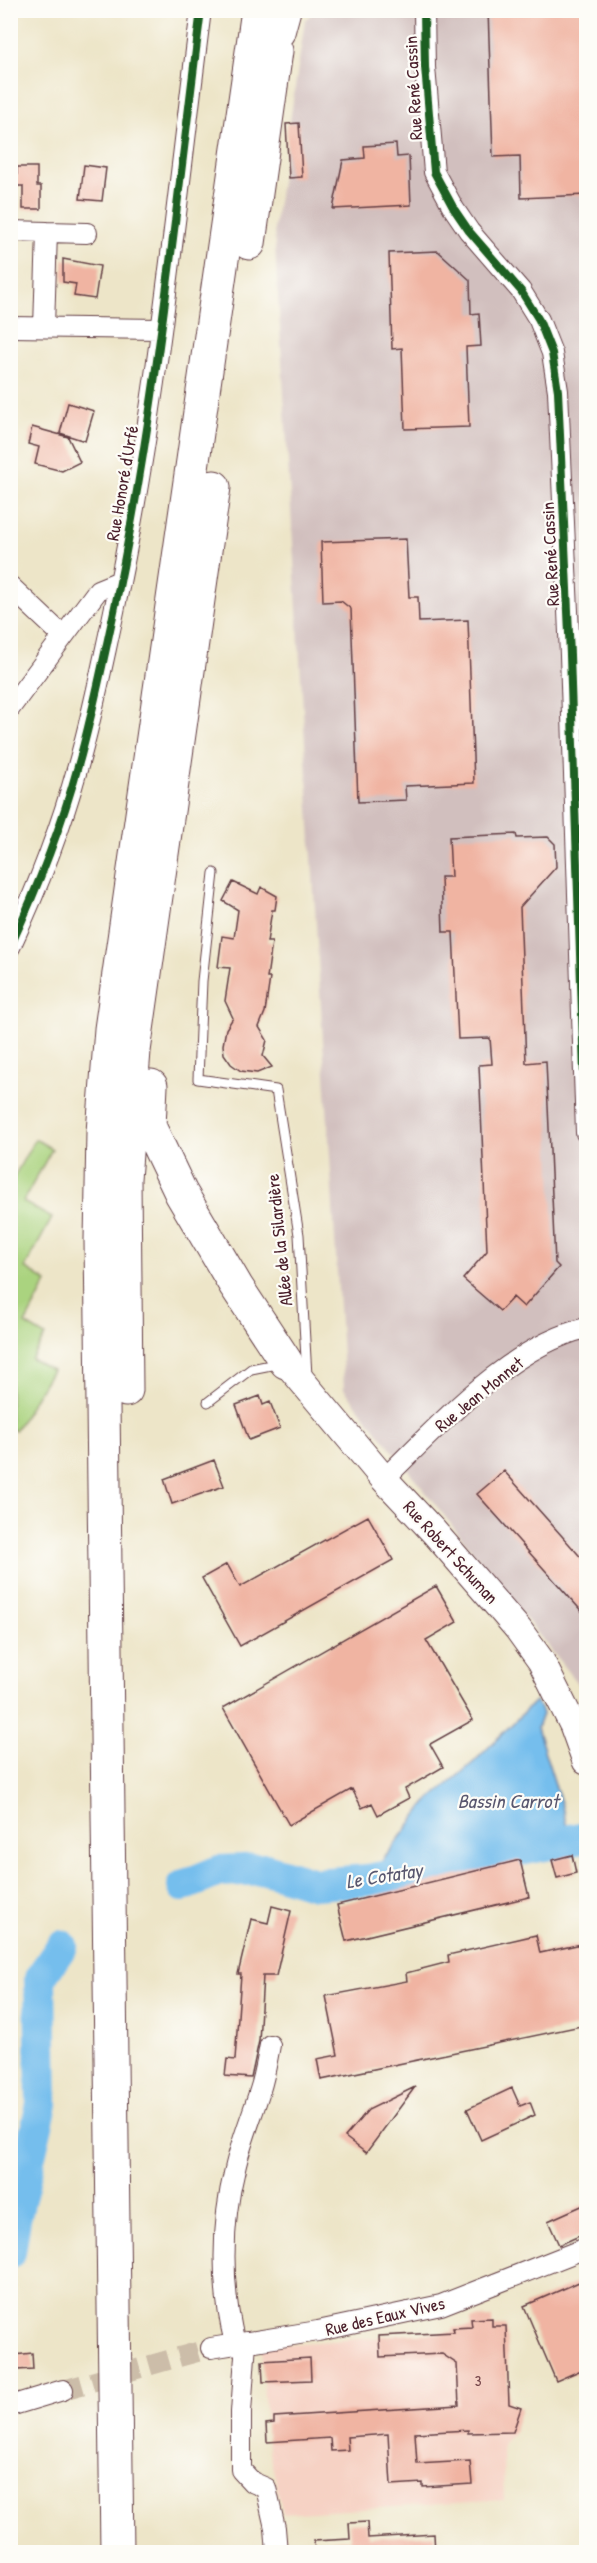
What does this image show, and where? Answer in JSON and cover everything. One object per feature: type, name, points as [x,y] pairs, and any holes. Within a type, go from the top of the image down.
[{"type":"highway","points":[[140,2553],[124,1179],[134,1051],[275,16]]},
{"type":"highway","points":[[117,2553],[101,1240],[103,1132],[111,1029],[275,16]]},
{"type":"highway","points":[[165,823],[149,1126],[181,1193],[236,1286],[286,1362]]},
{"type":"main road","name":"Rue Robert Schuman","points":[[286,1362],[384,1479],[518,1629],[541,1660],[573,1725],[586,1761]]},
{"type":"street","name":"Rue Honoré d'Urfé","points":[[13,932],[49,854],[78,767],[120,581],[140,477],[161,329],[201,10]]},
{"type":"street","name":"Rue René Cassin","points":[[424,10],[425,67],[434,172],[464,224],[521,291],[538,320],[552,353],[558,391],[571,667],[586,1133]]},
{"type":"street","points":[[10,231],[87,233]]},
{"type":"street","points":[[44,327],[47,232]]},
{"type":"street","points":[[10,327],[161,329]]},
{"type":"street","points":[[10,708],[99,590],[120,581]]},
{"type":"street","points":[[10,586],[63,636]]},
{"type":"street","name":"Rue Jean Monnet","points":[[384,1479],[451,1413],[498,1375],[540,1345],[586,1328]]},
{"type":"street","points":[[270,2045],[261,2088],[234,2171],[227,2220],[225,2278],[228,2319],[246,2361],[240,2412],[241,2470],[252,2482],[266,2488],[275,2528],[277,2553]]},
{"type":"street","name":"Rue des Eaux Vives","points":[[211,2348],[318,2331],[441,2306],[586,2248]]},
{"type":"street","points":[[10,2406],[63,2390]]},
{"type":"lane","name":"Allée de la Silardière","points":[[214,873],[202,981],[198,1079],[276,1090],[299,1235],[308,1387]]},
{"type":"lane","points":[[208,1402],[251,1369],[286,1362]]},
{"type":"shaded area","points":[[316,10],[586,11],[586,1703],[580,1687],[344,1389],[274,229],[305,20]]},
{"type":"shaded area","points":[[492,2318],[493,2326],[506,2326],[509,2404],[521,2408],[513,2433],[503,2445],[504,2500],[283,2514],[267,2442],[261,2346],[441,2333],[454,2339],[453,2328],[472,2327],[471,2319]]},
{"type":"green space","points":[[35,1139],[52,1149],[23,1202],[52,1218],[25,1268],[47,1282],[25,1324],[45,1336],[31,1359],[52,1370],[15,1431],[10,1428],[11,1182]]},
{"type":"water","name":"Bassin Carrot","points":[[536,1700],[542,1714],[537,1728],[562,1806],[570,1840],[368,1880],[426,1803],[475,1761]]},
{"type":"building","points":[[488,10],[586,10],[586,195],[521,198],[520,156],[493,157]]},
{"type":"building","points":[[299,123],[302,177],[289,178],[286,124]]},
{"type":"building","points":[[396,144],[397,157],[409,156],[411,205],[333,209],[343,160],[365,158],[364,146]]},
{"type":"building","points":[[84,165],[106,168],[102,201],[80,199]]},
{"type":"building","points":[[17,167],[37,167],[37,186],[41,186],[41,209],[23,209],[23,186],[17,186]]},
{"type":"building","points":[[438,251],[470,280],[471,314],[479,313],[481,346],[466,347],[469,427],[405,429],[402,348],[392,349],[389,253]]},
{"type":"building","points":[[63,259],[100,266],[95,299],[74,296],[76,284],[63,282]]},
{"type":"building","points":[[68,403],[94,411],[85,441],[60,433]]},
{"type":"building","points":[[32,427],[68,437],[80,462],[62,471],[35,464],[39,447],[28,444]]},
{"type":"building","points":[[406,539],[409,597],[418,597],[419,622],[468,620],[474,783],[405,786],[406,800],[358,802],[351,609],[341,601],[323,602],[321,542]]},
{"type":"building","points":[[516,834],[517,838],[548,837],[555,844],[556,867],[520,907],[526,1063],[546,1061],[555,1263],[559,1267],[524,1307],[513,1297],[500,1311],[463,1279],[487,1251],[479,1065],[492,1064],[490,1038],[458,1039],[453,932],[443,932],[441,877],[451,877],[449,837]]},
{"type":"building","points":[[233,882],[258,894],[261,887],[277,896],[275,910],[272,910],[267,942],[272,942],[267,978],[270,978],[265,1012],[259,1027],[267,1040],[263,1056],[272,1067],[257,1073],[241,1071],[231,1064],[224,1054],[226,1029],[233,1018],[225,1001],[230,968],[218,967],[222,936],[234,938],[238,910],[223,901]]},
{"type":"building","points":[[260,1396],[263,1405],[270,1402],[280,1428],[249,1440],[236,1405]]},
{"type":"building","points":[[214,1460],[224,1486],[172,1504],[164,1479]]},
{"type":"building","points":[[504,1471],[586,1563],[586,1616],[477,1494]]},
{"type":"building","points":[[368,1516],[393,1560],[240,1646],[202,1578],[227,1564],[240,1587]]},
{"type":"building","points":[[436,1586],[457,1622],[426,1640],[473,1720],[430,1744],[443,1767],[405,1789],[409,1798],[378,1815],[372,1803],[362,1808],[352,1789],[289,1825],[223,1708]]},
{"type":"building","points":[[572,1855],[576,1873],[557,1878],[552,1860]]},
{"type":"building","points":[[520,1860],[529,1897],[346,1941],[337,1905]]},
{"type":"building","points":[[272,1906],[291,1911],[276,1976],[263,1976],[259,2041],[251,2078],[225,2076],[227,2059],[235,2060],[241,1974],[238,1974],[251,1919],[268,1923]]},
{"type":"building","points":[[536,1935],[540,1953],[586,1943],[586,2025],[321,2080],[317,2059],[338,2055],[326,1996],[407,1981],[406,1973],[449,1962],[448,1955]]},
{"type":"building","points":[[415,2087],[366,2153],[345,2137],[368,2110]]},
{"type":"building","points":[[512,2088],[520,2106],[530,2102],[535,2115],[481,2140],[467,2109]]},
{"type":"building","points":[[586,2204],[586,2233],[559,2245],[548,2221]]},
{"type":"building","points":[[586,2279],[586,2368],[556,2381],[524,2306]]},
{"type":"building","points":[[492,2318],[492,2326],[506,2326],[509,2404],[521,2408],[513,2432],[468,2433],[468,2430],[415,2433],[417,2464],[470,2461],[472,2484],[423,2487],[423,2483],[391,2485],[388,2434],[347,2437],[348,2450],[331,2451],[330,2438],[267,2442],[266,2424],[274,2423],[274,2417],[459,2405],[457,2364],[442,2354],[380,2357],[379,2336],[454,2332],[453,2328],[472,2327],[471,2319]]},
{"type":"building","points":[[32,2353],[33,2369],[17,2370],[15,2355]]},
{"type":"building","points":[[310,2358],[311,2380],[263,2382],[262,2361]]},
{"type":"building","points":[[367,2522],[368,2538],[434,2534],[435,2553],[315,2553],[314,2541],[350,2539],[349,2523]]},
{"type":"waterway","name":"Le Cotatay","points":[[183,1886],[219,1871],[266,1869],[315,1884],[368,1880],[586,1837]]},
{"type":"waterway","name":"Le Cotatay","points":[[10,2252],[15,2219],[42,2104],[40,1978],[62,1946]]},
{"type":"tunnel","points":[[63,2390],[211,2348]]},
{"type":"cycle path","points":[[10,947],[30,903],[64,812],[88,729],[113,616],[153,390],[201,10]]},
{"type":"cycle path","points":[[424,10],[425,67],[434,172],[469,231],[521,291],[539,320],[552,353],[558,391],[570,655],[586,1133]]}]
